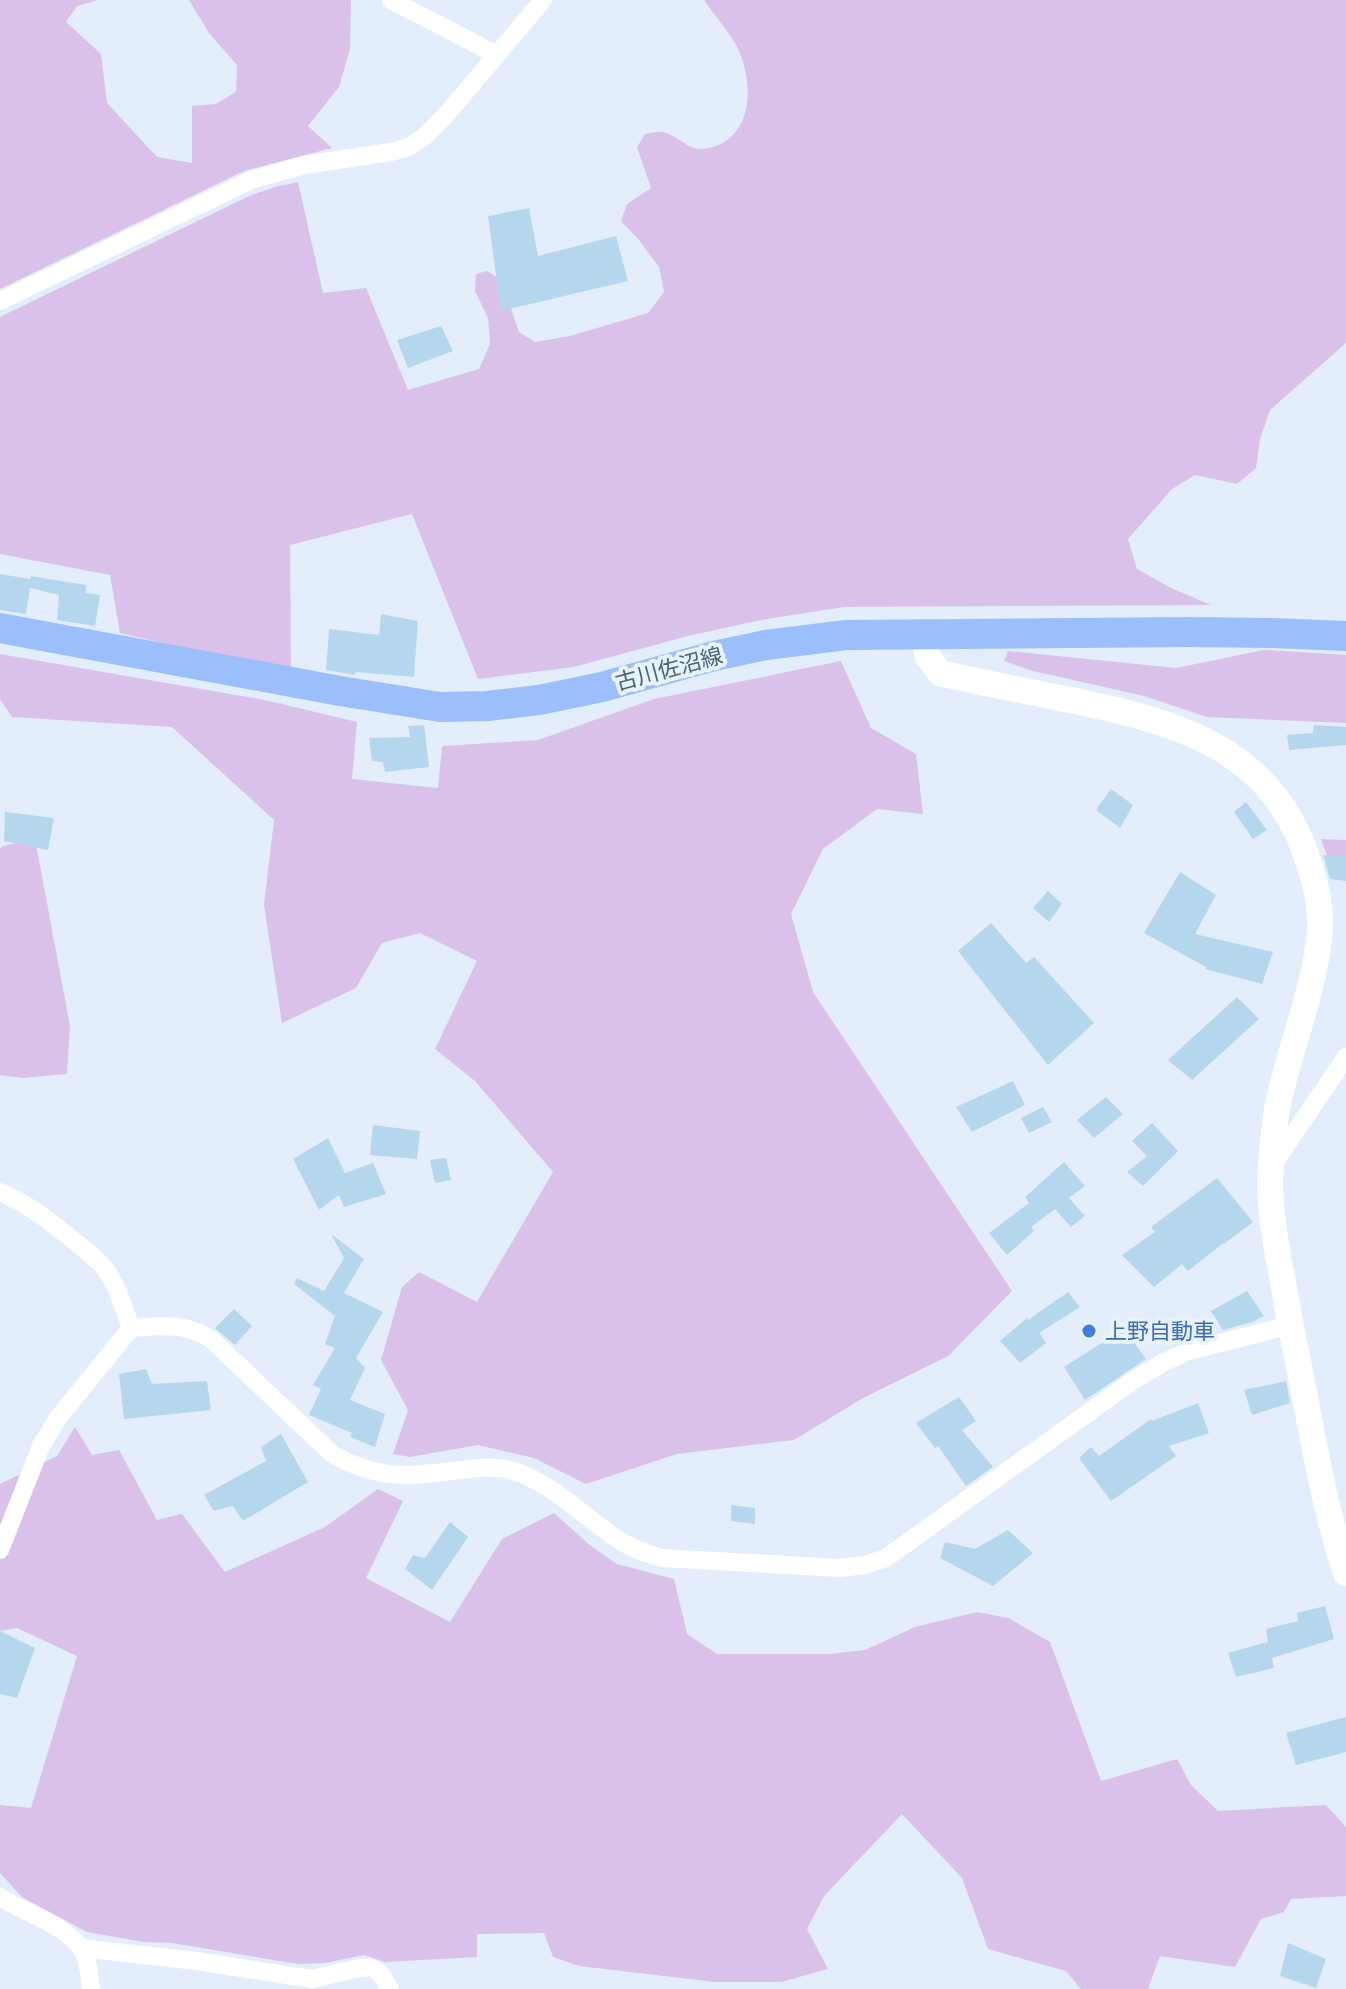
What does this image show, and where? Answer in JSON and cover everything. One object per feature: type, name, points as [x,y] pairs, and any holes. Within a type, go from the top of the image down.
[{"type":"main road","name":"古川佐沼線","points":[[0,628],[440,707],[539,700],[602,687],[714,656],[766,645],[846,635],[1216,632],[1346,636]]},
{"type":"street","points":[[391,0],[497,55]]},
{"type":"street","points":[[0,301],[251,180],[304,165],[409,147],[446,115],[543,0]]},
{"type":"street","points":[[922,633],[928,657],[940,673],[1109,709],[1164,723],[1202,738],[1238,760],[1263,784],[1282,806],[1300,837],[1318,899],[1320,927],[1315,961],[1275,1123],[1270,1169],[1271,1199],[1291,1325],[1327,1508],[1346,1573]]},
{"type":"street","points":[[1270,1169],[1346,1057]]},
{"type":"street","points":[[0,1192],[42,1214],[106,1269],[131,1328]]},
{"type":"street","points":[[0,1550],[41,1446],[58,1418],[131,1328],[179,1326],[197,1330],[211,1339],[332,1454],[370,1471],[392,1476],[487,1467],[506,1469],[540,1482],[623,1542],[662,1558],[840,1568],[886,1558],[1164,1362],[1189,1351],[1291,1325]]},
{"type":"street","points":[[0,1897],[55,1926],[81,1948],[91,1989]]},
{"type":"street","points":[[81,1948],[196,1961],[312,1979],[371,1968],[381,1975],[390,1989]]},
{"type":"shaded area","points":[[0,0],[98,0],[77,6],[66,22],[101,54],[107,103],[157,157],[192,163],[192,106],[216,104],[236,92],[237,65],[209,33],[189,0],[351,0],[350,49],[339,87],[308,126],[332,148],[244,171],[0,289]]},
{"type":"shaded area","points":[[704,0],[1346,0],[1346,343],[1270,410],[1260,439],[1256,468],[1237,484],[1195,475],[1172,489],[1128,539],[1137,569],[1211,605],[844,607],[688,636],[574,667],[478,679],[412,514],[290,545],[291,673],[120,633],[110,575],[0,554],[0,317],[249,196],[298,182],[323,293],[366,288],[408,390],[479,369],[490,344],[488,318],[475,291],[476,274],[487,271],[501,280],[519,332],[535,342],[570,336],[648,313],[664,292],[659,267],[621,221],[627,204],[651,188],[637,147],[645,134],[659,132],[697,149],[719,145],[732,136],[741,124],[746,109],[748,93],[742,60],[733,39]]},
{"type":"shaded area","points":[[1264,650],[1346,655],[1346,723],[1207,717],[1144,696],[1033,671],[1004,661],[1008,651],[1176,668]]},
{"type":"shaded area","points":[[0,654],[265,700],[357,722],[352,779],[438,788],[442,746],[538,740],[654,699],[841,661],[871,728],[916,754],[923,814],[877,809],[823,849],[791,914],[813,992],[1012,1291],[948,1356],[863,1398],[794,1440],[677,1454],[586,1484],[534,1458],[478,1445],[410,1457],[393,1454],[408,1410],[381,1360],[402,1287],[419,1272],[477,1302],[553,1172],[475,1081],[435,1049],[477,961],[420,933],[382,943],[356,988],[282,1023],[264,905],[274,820],[172,727],[12,717],[0,699]]},
{"type":"shaded area","points":[[35,839],[70,1026],[67,1074],[23,1078],[0,1075],[0,849]]},
{"type":"shaded area","points":[[1321,839],[1346,840],[1346,861],[1329,861]]},
{"type":"shaded area","points":[[75,1427],[92,1455],[119,1450],[157,1520],[182,1514],[225,1572],[325,1527],[378,1489],[403,1501],[366,1578],[450,1622],[502,1539],[554,1513],[617,1564],[674,1579],[687,1634],[717,1654],[829,1654],[865,1650],[915,1627],[977,1612],[1008,1618],[1050,1642],[1101,1781],[1177,1759],[1191,1785],[1218,1811],[1326,1805],[1346,1827],[1346,1896],[1291,1899],[1284,1912],[1261,1919],[1235,1967],[1160,1956],[1148,1989],[1081,1989],[1066,1971],[988,1949],[962,1878],[902,1814],[824,1896],[807,1929],[828,1969],[781,1982],[715,1982],[579,1966],[553,1957],[544,1933],[477,1934],[477,1957],[385,1962],[364,1955],[325,1963],[298,1964],[87,1932],[22,1897],[0,1873],[0,1805],[31,1808],[77,1656],[17,1628],[0,1631],[0,1484],[57,1456]]},
{"type":"building","points":[[529,208],[538,256],[616,236],[628,281],[501,311],[488,216]]},
{"type":"building","points":[[441,326],[453,351],[408,368],[397,340]]},
{"type":"building","points":[[0,574],[86,585],[86,593],[100,595],[95,626],[57,620],[59,595],[30,588],[26,614],[0,610]]},
{"type":"building","points":[[381,614],[418,621],[414,677],[355,672],[355,675],[326,670],[329,629],[379,635]]},
{"type":"building","points":[[424,725],[429,767],[385,772],[383,762],[372,761],[369,738],[410,737],[408,726]]},
{"type":"building","points":[[1314,725],[1346,727],[1346,745],[1289,750],[1287,735],[1313,733]]},
{"type":"building","points":[[1111,789],[1133,805],[1120,828],[1096,810]]},
{"type":"building","points":[[1246,802],[1267,830],[1253,839],[1234,812]]},
{"type":"building","points":[[5,812],[54,818],[48,850],[4,841]]},
{"type":"building","points":[[1323,855],[1346,855],[1346,881],[1330,879]]},
{"type":"building","points":[[1180,872],[1216,895],[1195,934],[1273,952],[1262,984],[1205,969],[1144,933]]},
{"type":"building","points":[[1048,891],[1062,904],[1049,922],[1033,908]]},
{"type":"building","points":[[991,923],[1026,963],[1034,957],[1094,1023],[1048,1065],[958,951]]},
{"type":"building","points":[[1237,997],[1259,1019],[1192,1080],[1168,1060]]},
{"type":"building","points":[[1013,1081],[1025,1105],[972,1132],[956,1107]]},
{"type":"building","points":[[1106,1097],[1123,1114],[1094,1138],[1077,1120]]},
{"type":"building","points":[[1043,1107],[1052,1122],[1029,1133],[1021,1118]]},
{"type":"building","points":[[1152,1123],[1178,1151],[1143,1186],[1127,1172],[1147,1156],[1132,1141]]},
{"type":"building","points":[[373,1125],[420,1131],[417,1159],[370,1155]]},
{"type":"building","points":[[328,1138],[345,1173],[373,1163],[386,1194],[344,1207],[339,1195],[319,1210],[293,1159]]},
{"type":"building","points":[[446,1158],[451,1180],[435,1183],[430,1160]]},
{"type":"building","points":[[1064,1162],[1085,1186],[1069,1198],[1085,1216],[1071,1227],[1055,1209],[1031,1227],[1034,1231],[1007,1255],[989,1233],[1029,1203],[1025,1197]]},
{"type":"building","points":[[1217,1178],[1253,1222],[1188,1271],[1182,1264],[1154,1287],[1122,1255],[1155,1232],[1151,1227]]},
{"type":"building","points":[[331,1234],[364,1259],[344,1293],[383,1312],[356,1358],[365,1368],[350,1400],[385,1414],[375,1447],[350,1437],[352,1433],[309,1415],[321,1389],[313,1385],[335,1348],[325,1344],[335,1316],[294,1284],[297,1278],[324,1291],[344,1258]]},
{"type":"building","points":[[1247,1291],[1264,1316],[1223,1330],[1211,1311]]},
{"type":"building","points":[[1068,1292],[1080,1307],[1039,1333],[1046,1343],[1020,1363],[1000,1341],[1027,1318]]},
{"type":"building","points":[[234,1309],[252,1326],[235,1345],[215,1328]]},
{"type":"building","points":[[1124,1329],[1146,1359],[1085,1400],[1064,1367]]},
{"type":"building","points":[[146,1369],[152,1384],[207,1381],[211,1410],[124,1419],[119,1374]]},
{"type":"building","points":[[1286,1381],[1290,1403],[1252,1415],[1244,1390]]},
{"type":"building","points":[[959,1397],[976,1421],[962,1430],[993,1467],[966,1486],[938,1446],[935,1448],[916,1423]]},
{"type":"building","points":[[1198,1403],[1209,1433],[1169,1446],[1176,1456],[1111,1501],[1079,1458],[1091,1447],[1099,1456],[1151,1419]]},
{"type":"building","points":[[281,1434],[308,1482],[243,1521],[233,1506],[214,1511],[204,1495],[266,1461],[261,1447]]},
{"type":"building","points":[[731,1505],[755,1508],[755,1524],[731,1521]]},
{"type":"building","points":[[450,1522],[468,1537],[432,1590],[405,1569],[413,1555],[425,1558]]},
{"type":"building","points":[[1008,1530],[1033,1553],[993,1586],[940,1558],[945,1542],[975,1549]]},
{"type":"building","points":[[1325,1606],[1334,1639],[1272,1658],[1274,1668],[1236,1677],[1228,1653],[1268,1642],[1266,1629],[1298,1621],[1297,1613]]},
{"type":"building","points":[[0,1631],[35,1648],[17,1698],[0,1694]]},
{"type":"building","points":[[1346,1717],[1346,1752],[1296,1765],[1286,1733]]},
{"type":"building","points":[[1288,1943],[1326,1959],[1316,1988],[1280,1976]]},
{"type":"place","name":"上野自動車","points":[[1089,1331]]}]
